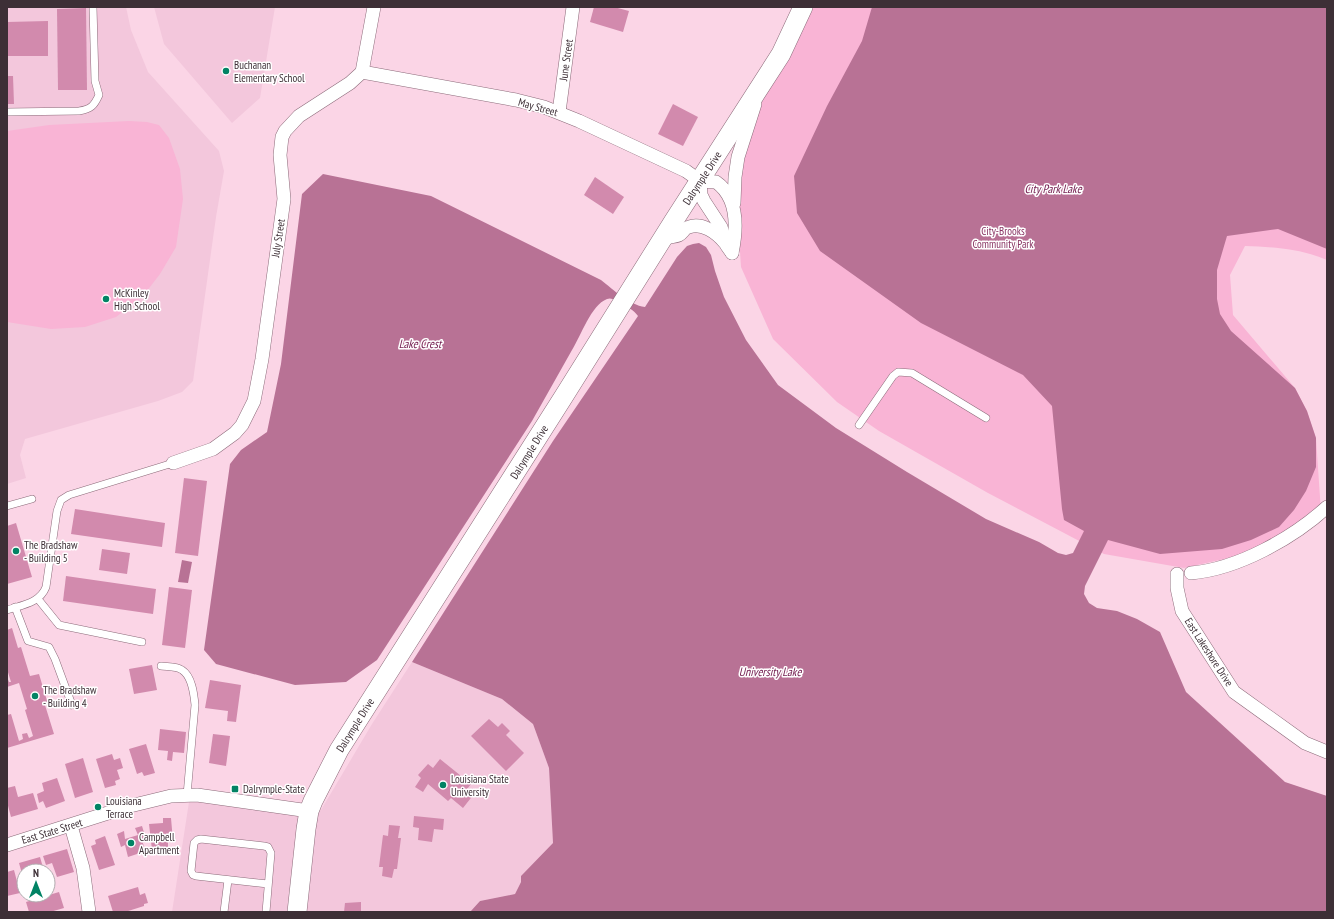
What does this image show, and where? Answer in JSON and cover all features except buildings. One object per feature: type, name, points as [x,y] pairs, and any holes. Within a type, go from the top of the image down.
[{"type":"street","points":[[362,72],[374,7]]},
{"type":"street","name":"June Street","points":[[559,112],[573,7]]},
{"type":"street","name":"Dalrymple Drive","points":[[297,912],[309,811],[339,750],[663,238],[759,90],[785,47],[802,7]]},
{"type":"street","name":"May Street","points":[[362,72],[516,100],[559,112],[686,171],[700,181],[716,182],[727,192],[734,213],[736,233],[732,253],[727,246]]},
{"type":"street","name":"July Street","points":[[173,463],[213,449],[235,433],[248,415],[254,401],[257,388],[284,199],[281,159],[282,137],[285,131],[299,116],[350,83],[362,72]]},
{"type":"street","points":[[734,213],[735,177],[738,157],[759,90]]},
{"type":"street","points":[[700,181],[702,195],[721,227],[727,246]]},
{"type":"street","points":[[663,238],[678,235],[689,227],[699,226],[719,235],[727,246]]},
{"type":"street","points":[[1192,573],[1226,566],[1248,558],[1264,550],[1325,512]]},
{"type":"street","name":"East Lakeshore Drive","points":[[1177,574],[1177,588],[1182,611],[1234,692],[1305,743],[1327,752]]},
{"type":"street","name":"East State Street","points":[[7,845],[71,826],[130,806],[171,796],[187,795],[309,811]]},
{"type":"street","points":[[71,826],[83,868],[89,912]]},
{"type":"lane","points":[[7,112],[79,111],[88,110],[95,104],[99,95],[95,81],[93,7]]},
{"type":"lane","points":[[859,425],[893,376],[902,371],[916,375],[986,418]]},
{"type":"lane","points":[[7,610],[38,599],[43,595],[46,587],[57,511],[61,500],[69,495],[173,463]]},
{"type":"lane","points":[[7,506],[32,499]]},
{"type":"lane","points":[[38,599],[59,625],[142,642]]},
{"type":"lane","points":[[15,607],[28,641],[49,646],[56,659],[72,705]]},
{"type":"lane","points":[[161,666],[175,667],[184,670],[189,678],[194,694],[195,705],[187,795]]},
{"type":"lane","points":[[266,912],[271,853],[268,847],[201,839],[194,843],[191,871],[193,875],[268,884]]},
{"type":"lane","points":[[224,912],[228,880]]},
{"type":"shaded area","name":"McKinley High School","points":[[7,7],[126,7],[131,30],[148,72],[219,151],[224,171],[193,381],[182,392],[158,401],[25,439],[20,455],[26,478],[7,484]]},
{"type":"shaded area","name":"Buchanan Elementary School","points":[[154,7],[275,7],[260,98],[232,123],[164,44]]},
{"type":"shaded area","name":"Louisiana State University","points":[[412,662],[502,699],[533,724],[549,768],[553,843],[521,876],[521,882],[515,894],[480,901],[470,912],[172,912],[189,802],[204,802],[285,814],[321,810],[372,724]]},
{"type":"green space","name":"City Park Lake","points":[[802,7],[1327,7],[1327,260],[1308,253],[1297,251],[1245,246],[1230,275],[1233,315],[1295,388],[1307,411],[1316,438],[1321,512],[1264,550],[1184,568],[1104,554],[988,493],[879,431],[837,402],[773,339],[741,267],[735,177],[759,90]]},
{"type":"green space","points":[[129,121],[147,122],[159,125],[169,138],[180,169],[183,199],[176,247],[160,274],[143,296],[116,317],[85,327],[51,329],[7,322],[7,131],[49,125]]},
{"type":"water","points":[[872,7],[1327,7],[1327,249],[1278,229],[1227,236],[1217,270],[1217,299],[1220,314],[1231,331],[1295,388],[1307,411],[1316,438],[1316,467],[1306,491],[1294,510],[1279,527],[1251,540],[1222,549],[1160,554],[1108,540],[1085,586],[1084,594],[1089,603],[1097,608],[1117,611],[1137,619],[1160,632],[1186,692],[1285,782],[1327,796],[1327,912],[470,912],[480,901],[515,894],[521,882],[521,876],[553,843],[549,768],[533,724],[502,699],[412,662],[553,441],[638,316],[621,303],[612,299],[607,299],[601,302],[591,314],[532,421],[377,660],[346,682],[295,685],[216,664],[204,650],[230,464],[241,450],[267,432],[281,364],[302,194],[323,174],[431,196],[601,280],[627,300],[639,306],[645,307],[677,257],[687,246],[699,243],[706,247],[711,255],[724,297],[746,340],[778,385],[836,428],[986,519],[1039,542],[1058,553],[1066,555],[1073,553],[1084,531],[1064,520],[1052,406],[1023,375],[921,323],[820,251],[797,213],[794,176],[827,106],[862,41]]},
{"type":"water","points":[[182,560],[192,562],[188,583],[178,582]]},
{"type":"place","name":"Buchanan Elementary School","points":[[226,71]]},
{"type":"place","name":"McKinley High School","points":[[106,299]]},
{"type":"place","name":"The Bradshaw - Building 5","points":[[16,551]]},
{"type":"place","name":"The Bradshaw - Building 4","points":[[35,696]]},
{"type":"place","name":"Louisiana State University","points":[[443,785]]},
{"type":"place","name":"Dalrymple-State","points":[[235,789]]},
{"type":"place","name":"Louisiana Terrace","points":[[98,807]]},
{"type":"place","name":"Campbell Apartment","points":[[131,843]]},
{"type":"park label","name":"City-Brooks Community Park","points":[[1003,237]]},
{"type":"water label","name":"Lake Crest","points":[[420,343]]},
{"type":"water label","name":"University Lake","points":[[770,671]]}]
